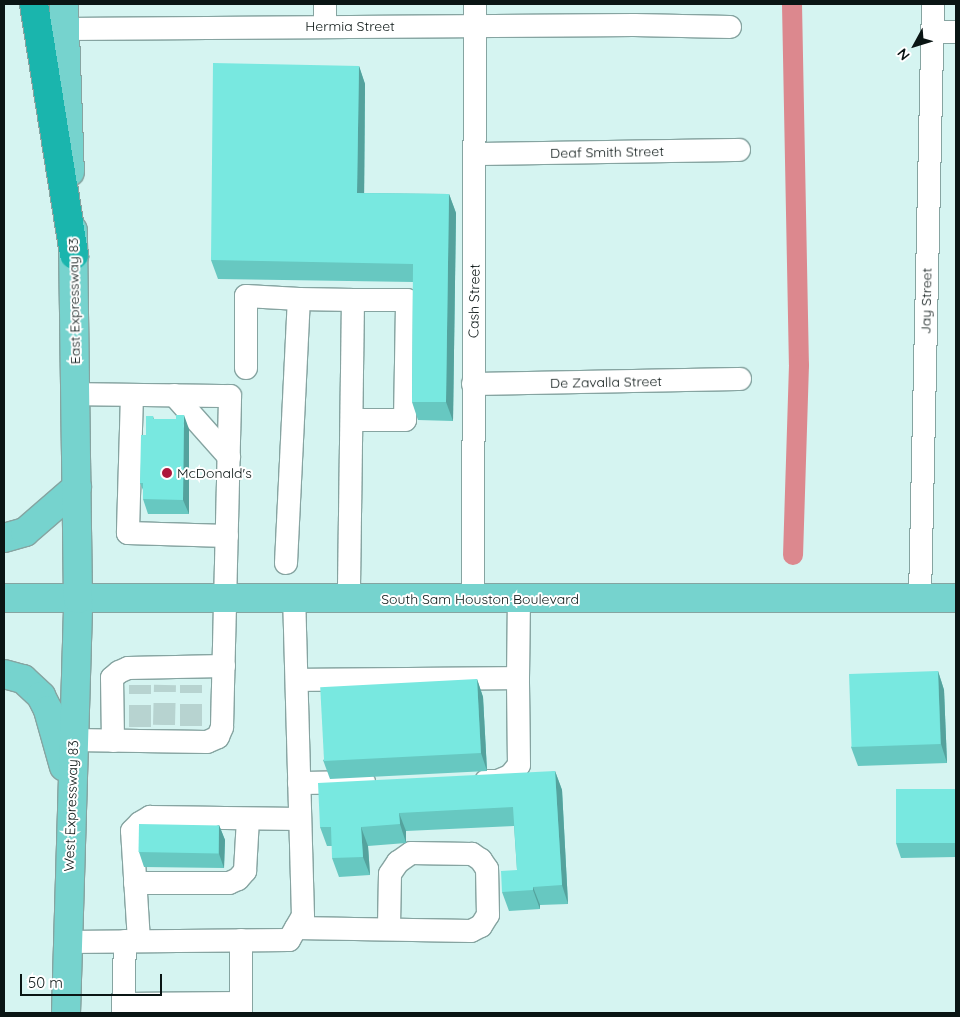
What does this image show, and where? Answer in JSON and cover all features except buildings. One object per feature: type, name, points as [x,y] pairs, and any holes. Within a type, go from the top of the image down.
[{"type":"highway","points":[[34,4],[74,255]]},
{"type":"main road","name":"East Expressway 83","points":[[64,16],[74,255],[78,598]]},
{"type":"main road","points":[[4,538],[12,537],[31,528],[77,487]]},
{"type":"main road","name":"South Sam Houston Boulevard","points":[[4,598],[956,598]]},
{"type":"main road","name":"West Expressway 83","points":[[66,1013],[78,598]]},
{"type":"main road","points":[[4,674],[23,679],[42,696],[48,710],[71,792]]},
{"type":"street","points":[[325,4],[325,26]]},
{"type":"street","name":"Cash Street","points":[[473,598],[475,4]]},
{"type":"street","name":"Jay Street","points":[[920,598],[933,4]]},
{"type":"street","name":"Hermia Street","points":[[64,16],[325,26],[634,25],[730,27]]},
{"type":"street","points":[[933,32],[956,32]]},
{"type":"street","name":"Deaf Smith Street","points":[[475,154],[739,150]]},
{"type":"street","points":[[246,368],[246,296],[299,299],[407,300],[405,420],[352,420]]},
{"type":"street","points":[[286,563],[299,299]]},
{"type":"street","points":[[348,599],[353,300]]},
{"type":"street","name":"De Zavalla Street","points":[[473,384],[740,379]]},
{"type":"street","points":[[73,740],[113,741],[139,734],[164,733],[190,734],[207,742],[218,737],[222,727],[230,396],[76,394]]},
{"type":"street","points":[[132,395],[128,533],[227,536]]},
{"type":"street","points":[[174,395],[229,457]]},
{"type":"street","points":[[68,942],[289,940],[303,916],[294,599]]},
{"type":"street","points":[[468,781],[498,781],[510,776],[519,766],[519,599]]},
{"type":"street","points":[[113,741],[112,678],[119,672],[128,668],[140,676],[191,676],[224,666]]},
{"type":"street","points":[[296,680],[518,678]]},
{"type":"street","points":[[299,783],[388,782]]},
{"type":"street","points":[[241,940],[241,1008],[123,1009],[132,941],[135,883],[132,831],[140,823],[150,818],[300,819]]},
{"type":"street","points":[[135,883],[229,883],[238,878],[245,871],[248,819]]},
{"type":"street","points":[[296,928],[471,930],[481,926],[488,915],[487,869],[481,860],[472,854],[411,853],[398,862],[390,874],[389,928]]},
{"type":"waterway","points":[[792,4],[799,365],[793,555]]},
{"type":"tunnel","points":[[140,685],[140,727]]},
{"type":"tunnel","points":[[164,725],[165,685]]},
{"type":"tunnel","points":[[191,685],[191,726]]},
{"type":"place","name":"McDonald's","points":[[167,473]]}]
